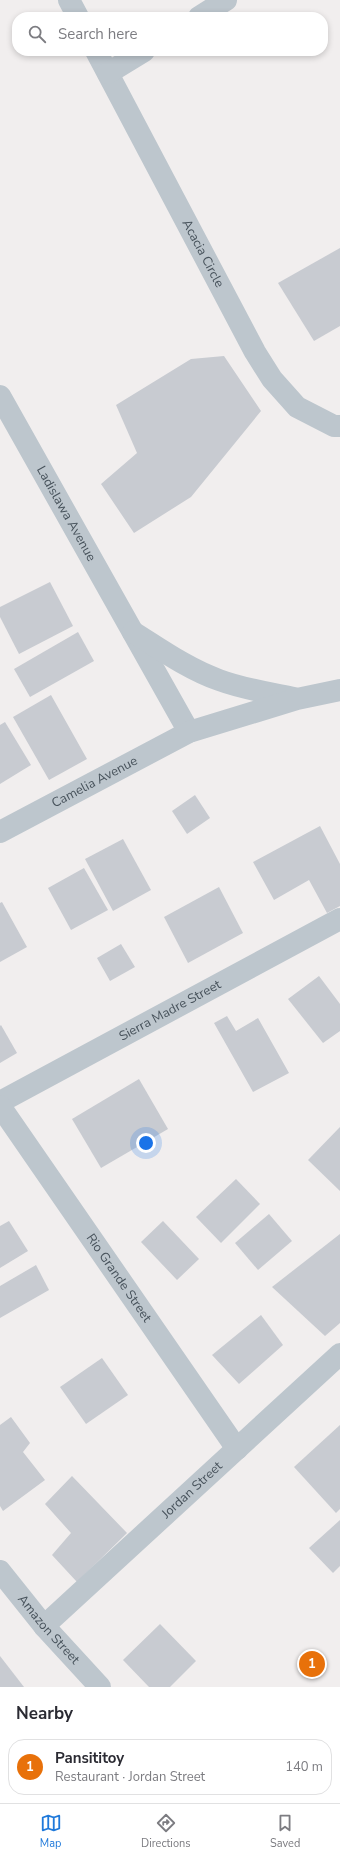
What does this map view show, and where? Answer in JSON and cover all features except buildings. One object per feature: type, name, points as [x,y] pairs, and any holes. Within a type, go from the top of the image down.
[{"type":"street","points":[[69,0],[75,12]]},
{"type":"street","points":[[206,12],[226,0]]},
{"type":"street","name":"Acacia Circle","points":[[99,56],[255,352],[272,378],[297,407],[334,426],[340,426]]},
{"type":"street","points":[[108,73],[136,56]]},
{"type":"street","name":"Ladislawa Avenue","points":[[0,396],[189,732],[297,699],[340,690]]},
{"type":"street","name":"Ladislawa Avenue","points":[[132,632],[181,662],[218,680],[249,689],[297,699]]},
{"type":"street","name":"Camelia Avenue","points":[[0,832],[189,732]]},
{"type":"street","name":"Sierra Madre Street","points":[[0,1102],[340,919]]},
{"type":"street","name":"Rio Grande Street","points":[[0,1106],[237,1449]]},
{"type":"street","name":"Jordan Street","points":[[44,1626],[340,1354]]},
{"type":"street","name":"Amazon Street","points":[[0,1571],[44,1626],[100,1687]]},
{"type":"place","name":"Pansititoy","points":[[312,1664]]}]
